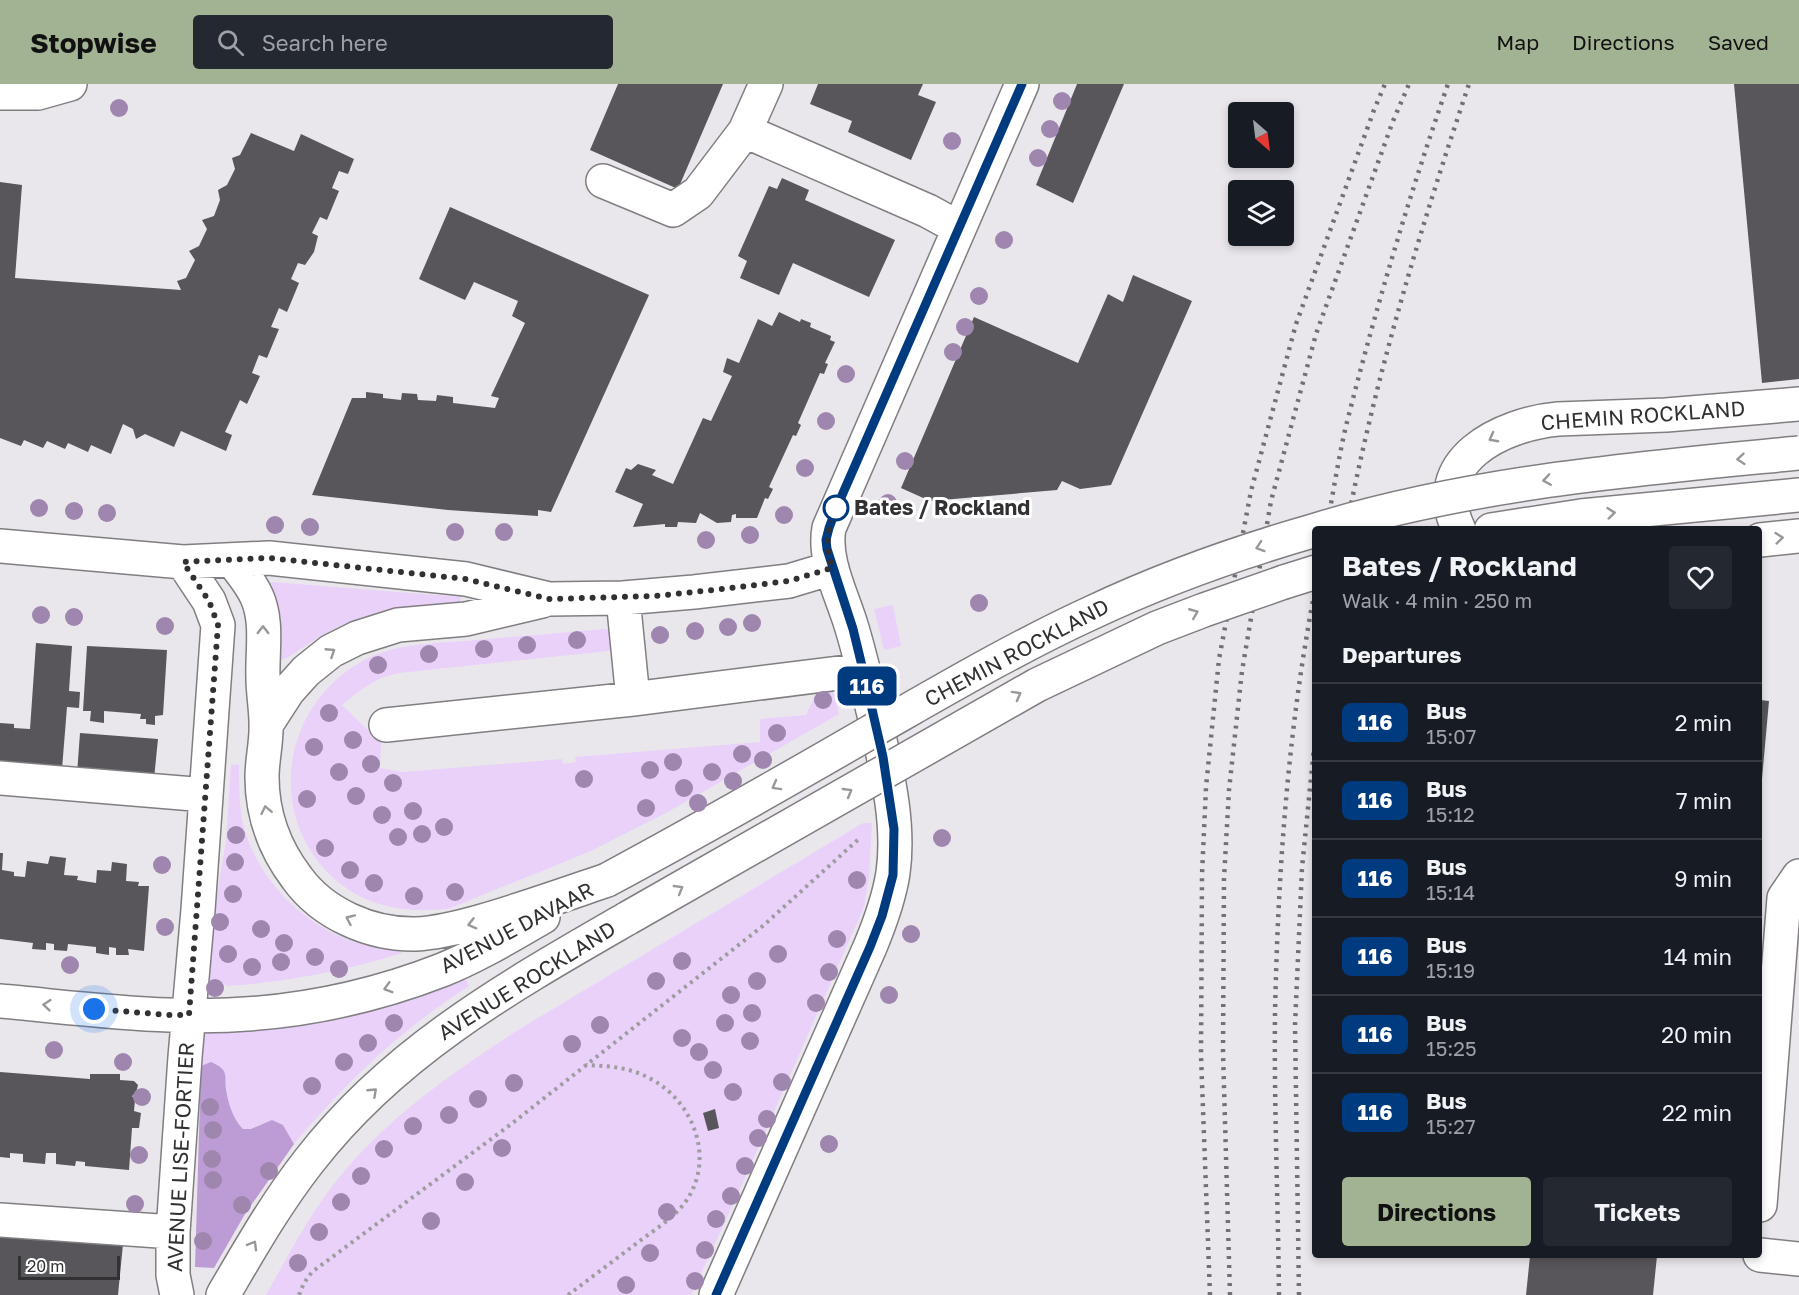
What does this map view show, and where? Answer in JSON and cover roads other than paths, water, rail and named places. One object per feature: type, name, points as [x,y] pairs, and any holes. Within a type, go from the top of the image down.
[{"type":"street","points":[[0,93],[38,93],[70,84]]},
{"type":"street","points":[[603,181],[673,210],[698,193],[745,131],[766,84]]},
{"type":"street","points":[[716,1295],[870,947],[882,916],[893,875],[895,852],[892,809],[883,757],[863,670],[847,610],[832,568],[826,540],[836,509],[1022,84]]},
{"type":"street","points":[[745,131],[928,211],[959,228]]},
{"type":"street","name":"CHEMIN ROCKLAND","points":[[1458,526],[1452,511],[1451,489],[1459,468],[1482,444],[1516,427],[1558,418],[1648,417],[1799,404]]},
{"type":"street","name":"CHEMIN ROCKLAND","points":[[1331,526],[1396,508],[1501,486],[1631,469],[1799,453]]},
{"type":"street","points":[[1519,526],[1624,511],[1799,495]]},
{"type":"street","name":"CHEMIN ROCKLAND","points":[[607,880],[960,681],[1066,625],[1117,601],[1205,565],[1312,531]]},
{"type":"street","points":[[1762,540],[1799,536]]},
{"type":"street","points":[[0,546],[183,562],[269,558],[466,579],[549,599]]},
{"type":"street","points":[[232,560],[258,598],[264,622],[263,680],[266,725],[262,790],[266,815],[273,838],[287,864],[303,886],[322,903],[348,919],[367,926],[390,933],[418,934],[440,932],[522,909],[607,880]]},
{"type":"street","name":"AVENUE LISE-FORTIER","points":[[177,1295],[173,1275],[173,1232],[218,625],[209,601],[183,562]]},
{"type":"street","points":[[266,725],[288,691],[306,671],[331,651],[357,638],[398,625],[466,619],[549,599],[656,596],[772,583],[805,577],[832,568]]},
{"type":"street","name":"CHEMIN ROCKLAND","points":[[628,918],[1037,685],[1179,620],[1253,592],[1312,573]]},
{"type":"street","points":[[623,598],[633,699]]},
{"type":"street","points":[[386,725],[633,699],[863,670]]},
{"type":"street","points":[[0,778],[206,795]]},
{"type":"street","points":[[1762,1179],[1784,898],[1799,876]]},
{"type":"street","name":"AVENUE DAVAAR","points":[[0,1001],[189,1015],[240,1014],[295,1009],[359,996],[443,970],[480,952],[607,880]]},
{"type":"street","name":"AVENUE ROCKLAND","points":[[223,1295],[266,1222],[299,1174],[368,1096],[455,1023],[628,918]]},
{"type":"street","points":[[0,1220],[173,1232]]},
{"type":"street","points":[[1762,1256],[1799,1259]]},
{"type":"railway","points":[[1210,1295],[1201,1056],[1202,875],[1206,787],[1219,659],[1251,491],[1296,324],[1385,84]]},
{"type":"railway","points":[[1230,1295],[1223,1052],[1224,879],[1229,790],[1242,671],[1271,501],[1316,334],[1393,121],[1409,84]]},
{"type":"railway","points":[[1327,526],[1340,452],[1369,340],[1406,211],[1448,84]]},
{"type":"railway","points":[[1347,526],[1371,417],[1400,305],[1469,84]]},
{"type":"railway","points":[[1279,1295],[1275,1049],[1279,906],[1286,799],[1298,691],[1312,606]]},
{"type":"railway","points":[[1299,1295],[1295,1025],[1302,868],[1312,768]]},
{"type":"place","name":"Bates / Rockland","points":[[836,508]]}]
